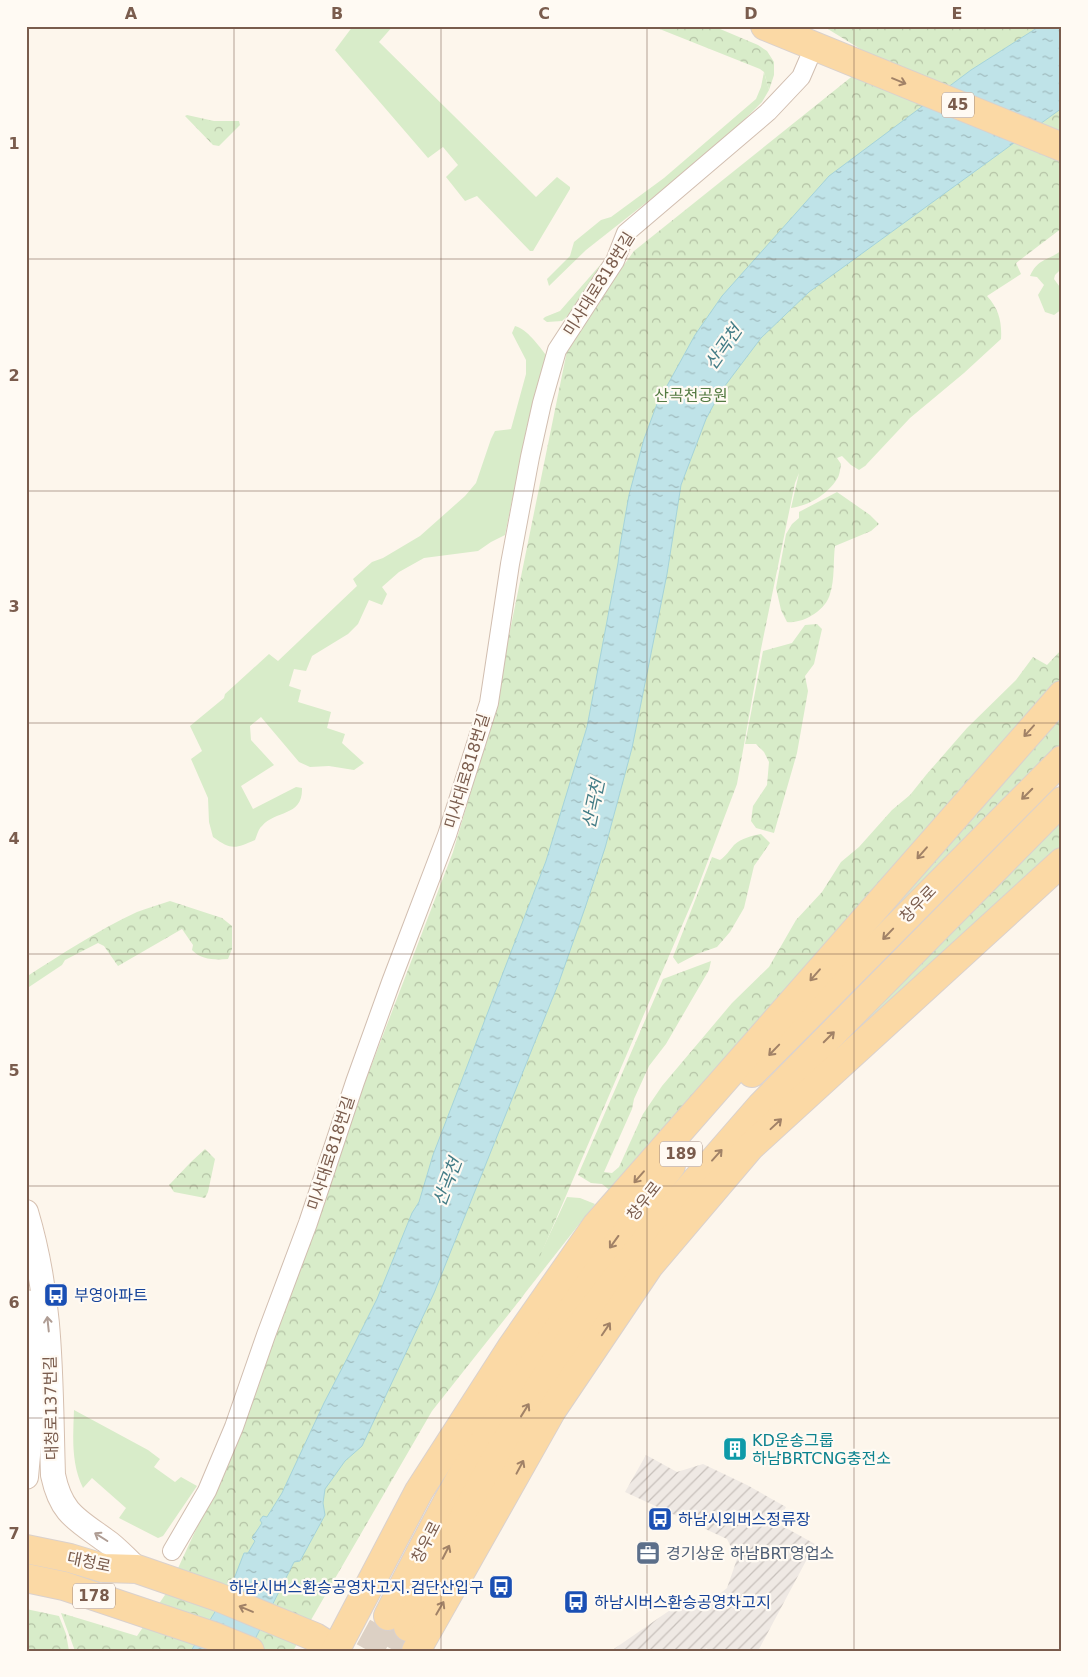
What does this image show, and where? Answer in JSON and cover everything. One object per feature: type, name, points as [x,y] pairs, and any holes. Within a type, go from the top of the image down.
[{"type":"main road","name":"45","points":[[765,26],[1062,146]]},
{"type":"main road","points":[[336,1650],[419,1491],[511,1348],[596,1226],[1062,695]]},
{"type":"main road","name":"창우로","points":[[404,1631],[449,1499],[506,1399],[561,1314],[631,1217],[682,1152],[750,1075],[1062,760]]},
{"type":"main road","name":"창우로","points":[[404,1631],[500,1451],[555,1362],[580,1326],[660,1222],[761,1106],[1062,802]]},
{"type":"main road","points":[[404,1631],[649,1266],[750,1147],[1062,862]]},
{"type":"main road","name":"대청로137번길","points":[[26,1212],[36,1245],[44,1290],[50,1345],[53,1475],[56,1489],[65,1506],[79,1523],[106,1540],[138,1569]]},
{"type":"main road","name":"대청로137번길","points":[[26,1302],[30,1433],[26,1478]]},
{"type":"main road","name":"대청로","points":[[26,1549],[70,1558],[103,1568],[138,1569],[218,1597],[315,1637],[336,1650]]},
{"type":"main road","name":"대청로","points":[[26,1578],[64,1586],[250,1651]]},
{"type":"street","name":"미사대로818번길","points":[[172,1551],[207,1491],[234,1427],[308,1223],[391,982],[447,836],[488,703],[510,564],[530,457],[542,403],[557,350],[615,261],[626,233],[768,112],[802,77],[814,47]]},
{"type":"shaded area","points":[[646,1455],[677,1472],[703,1464],[747,1485],[786,1507],[777,1523],[815,1544],[758,1651],[711,1651],[706,1648],[704,1651],[611,1651],[676,1606],[706,1606],[727,1588],[737,1559],[727,1539],[625,1492]]},
{"type":"green space","points":[[353,26],[393,26],[379,42],[536,197],[557,177],[570,187],[533,251],[530,251],[477,196],[465,201],[446,177],[458,165],[443,147],[428,158],[335,50]]},
{"type":"green space","points":[[652,26],[713,26],[758,45],[767,51],[774,62],[774,75],[769,90],[764,72],[760,69]]},
{"type":"green space","name":"산곡천공원","points":[[823,26],[1062,26],[1062,228],[1016,263],[1021,274],[987,296],[999,316],[1001,339],[910,418],[865,466],[859,470],[842,456],[837,458],[841,464],[839,476],[828,490],[804,505],[791,508],[799,473],[795,483],[761,649],[737,784],[693,900],[523,1296],[432,1411],[293,1651],[75,1651],[61,1613],[137,1636],[167,1592],[211,1497],[310,1226],[453,852],[492,719],[569,341],[634,251],[875,58]]},
{"type":"green space","points":[[764,72],[769,90],[762,102],[729,135],[586,250],[549,286],[547,279],[570,256],[574,242],[601,220],[611,217],[664,178],[756,99]]},
{"type":"green space","points":[[185,116],[214,121],[239,121],[240,125],[219,146],[213,145]]},
{"type":"green space","points":[[1062,250],[1062,268],[1055,275],[1054,279],[1062,290],[1062,309],[1054,315],[1045,312],[1038,295],[1044,285],[1037,277],[1030,276],[1036,266]]},
{"type":"green space","points":[[606,261],[574,310],[562,321],[547,322],[543,319],[560,311],[601,264]]},
{"type":"green space","points":[[515,326],[528,334],[546,355],[527,426],[505,535],[478,551],[424,558],[399,572],[382,587],[387,594],[382,605],[369,600],[358,624],[348,634],[312,656],[306,671],[294,669],[289,686],[301,690],[298,702],[331,712],[327,728],[345,734],[342,743],[364,763],[354,770],[329,766],[310,767],[299,762],[261,717],[250,726],[251,740],[274,765],[241,786],[253,809],[296,787],[302,788],[301,797],[293,809],[267,821],[262,826],[255,840],[233,847],[224,844],[213,837],[209,822],[208,798],[191,759],[202,751],[190,726],[224,698],[225,694],[269,654],[278,661],[357,586],[353,579],[372,562],[383,558],[420,536],[465,496],[476,483],[495,431],[511,429],[526,374],[526,360],[512,333]]},
{"type":"green space","points":[[837,492],[870,515],[879,524],[871,531],[835,546],[833,582],[828,600],[813,615],[800,621],[787,622],[781,610],[776,588],[786,534],[792,524],[799,518],[799,512]]},
{"type":"green space","points":[[817,624],[822,629],[814,664],[805,676],[808,691],[797,753],[774,833],[756,828],[751,821],[753,806],[767,785],[769,762],[764,752],[756,744],[745,744],[763,651],[792,643],[805,625]]},
{"type":"green space","points":[[1062,649],[1062,677],[1016,726],[612,1192],[602,1184],[591,1183],[578,1175],[663,979],[711,961],[709,970],[666,1044],[649,1066],[604,1172],[612,1173],[619,1167],[643,1114],[662,1086],[732,1003],[769,967],[796,920],[822,892],[841,862],[859,847],[892,810],[910,795],[967,728],[1016,680],[1033,657],[1047,665]]},
{"type":"green space","points":[[1062,706],[1062,743],[872,936],[865,930]]},
{"type":"green space","points":[[1062,821],[1062,851],[832,1056],[834,1048]]},
{"type":"green space","points":[[761,834],[770,843],[754,866],[744,908],[730,932],[717,947],[697,954],[678,964],[673,957],[712,857],[720,860],[737,843]]},
{"type":"green space","points":[[170,901],[222,918],[232,926],[232,949],[228,959],[208,959],[200,956],[192,950],[193,945],[182,929],[118,966],[104,946],[98,943],[65,960],[62,965],[26,989],[26,977],[80,943],[137,912]]},
{"type":"green space","points":[[205,1149],[215,1159],[205,1198],[174,1192],[169,1185]]},
{"type":"green space","points":[[567,1197],[580,1198],[595,1204],[518,1302]]},
{"type":"green space","points":[[74,1410],[148,1450],[160,1459],[154,1467],[175,1482],[181,1477],[197,1486],[163,1536],[158,1538],[119,1518],[126,1508],[92,1478],[83,1488],[76,1469],[73,1440]]},
{"type":"green space","points":[[26,1609],[59,1616],[66,1634],[69,1651],[26,1651]]},
{"type":"water","name":"산곡천","points":[[1040,26],[1062,26],[1062,108],[809,292],[761,338],[721,391],[706,419],[681,485],[667,574],[632,748],[605,848],[559,982],[434,1293],[362,1446],[345,1461],[325,1489],[323,1503],[325,1515],[300,1561],[294,1562],[249,1651],[191,1651],[232,1584],[244,1553],[248,1553],[255,1541],[252,1538],[262,1523],[260,1520],[263,1516],[267,1517],[282,1493],[324,1403],[377,1299],[412,1213],[419,1202],[433,1155],[546,861],[587,727],[629,495],[644,439],[657,404],[695,335],[722,296],[829,176],[971,70]]},
{"type":"tunnel","points":[[369,1651],[388,1616]]},
{"type":"tunnel","points":[[395,1651],[408,1627]]},
{"type":"place","name":"부영아파트","points":[[56,1295]]},
{"type":"place","name":"KD운송그룹 하남BRTCNG충전소","points":[[735,1449]]},
{"type":"place","name":"하남시외버스정류장","points":[[660,1519]]},
{"type":"place","name":"경기상운 하남BRT영업소","points":[[648,1553]]},
{"type":"place","name":"하남시버스환승공영차고지.검단산입구","points":[[501,1587]]},
{"type":"place","name":"하남시버스환승공영차고지","points":[[576,1602]]}]
